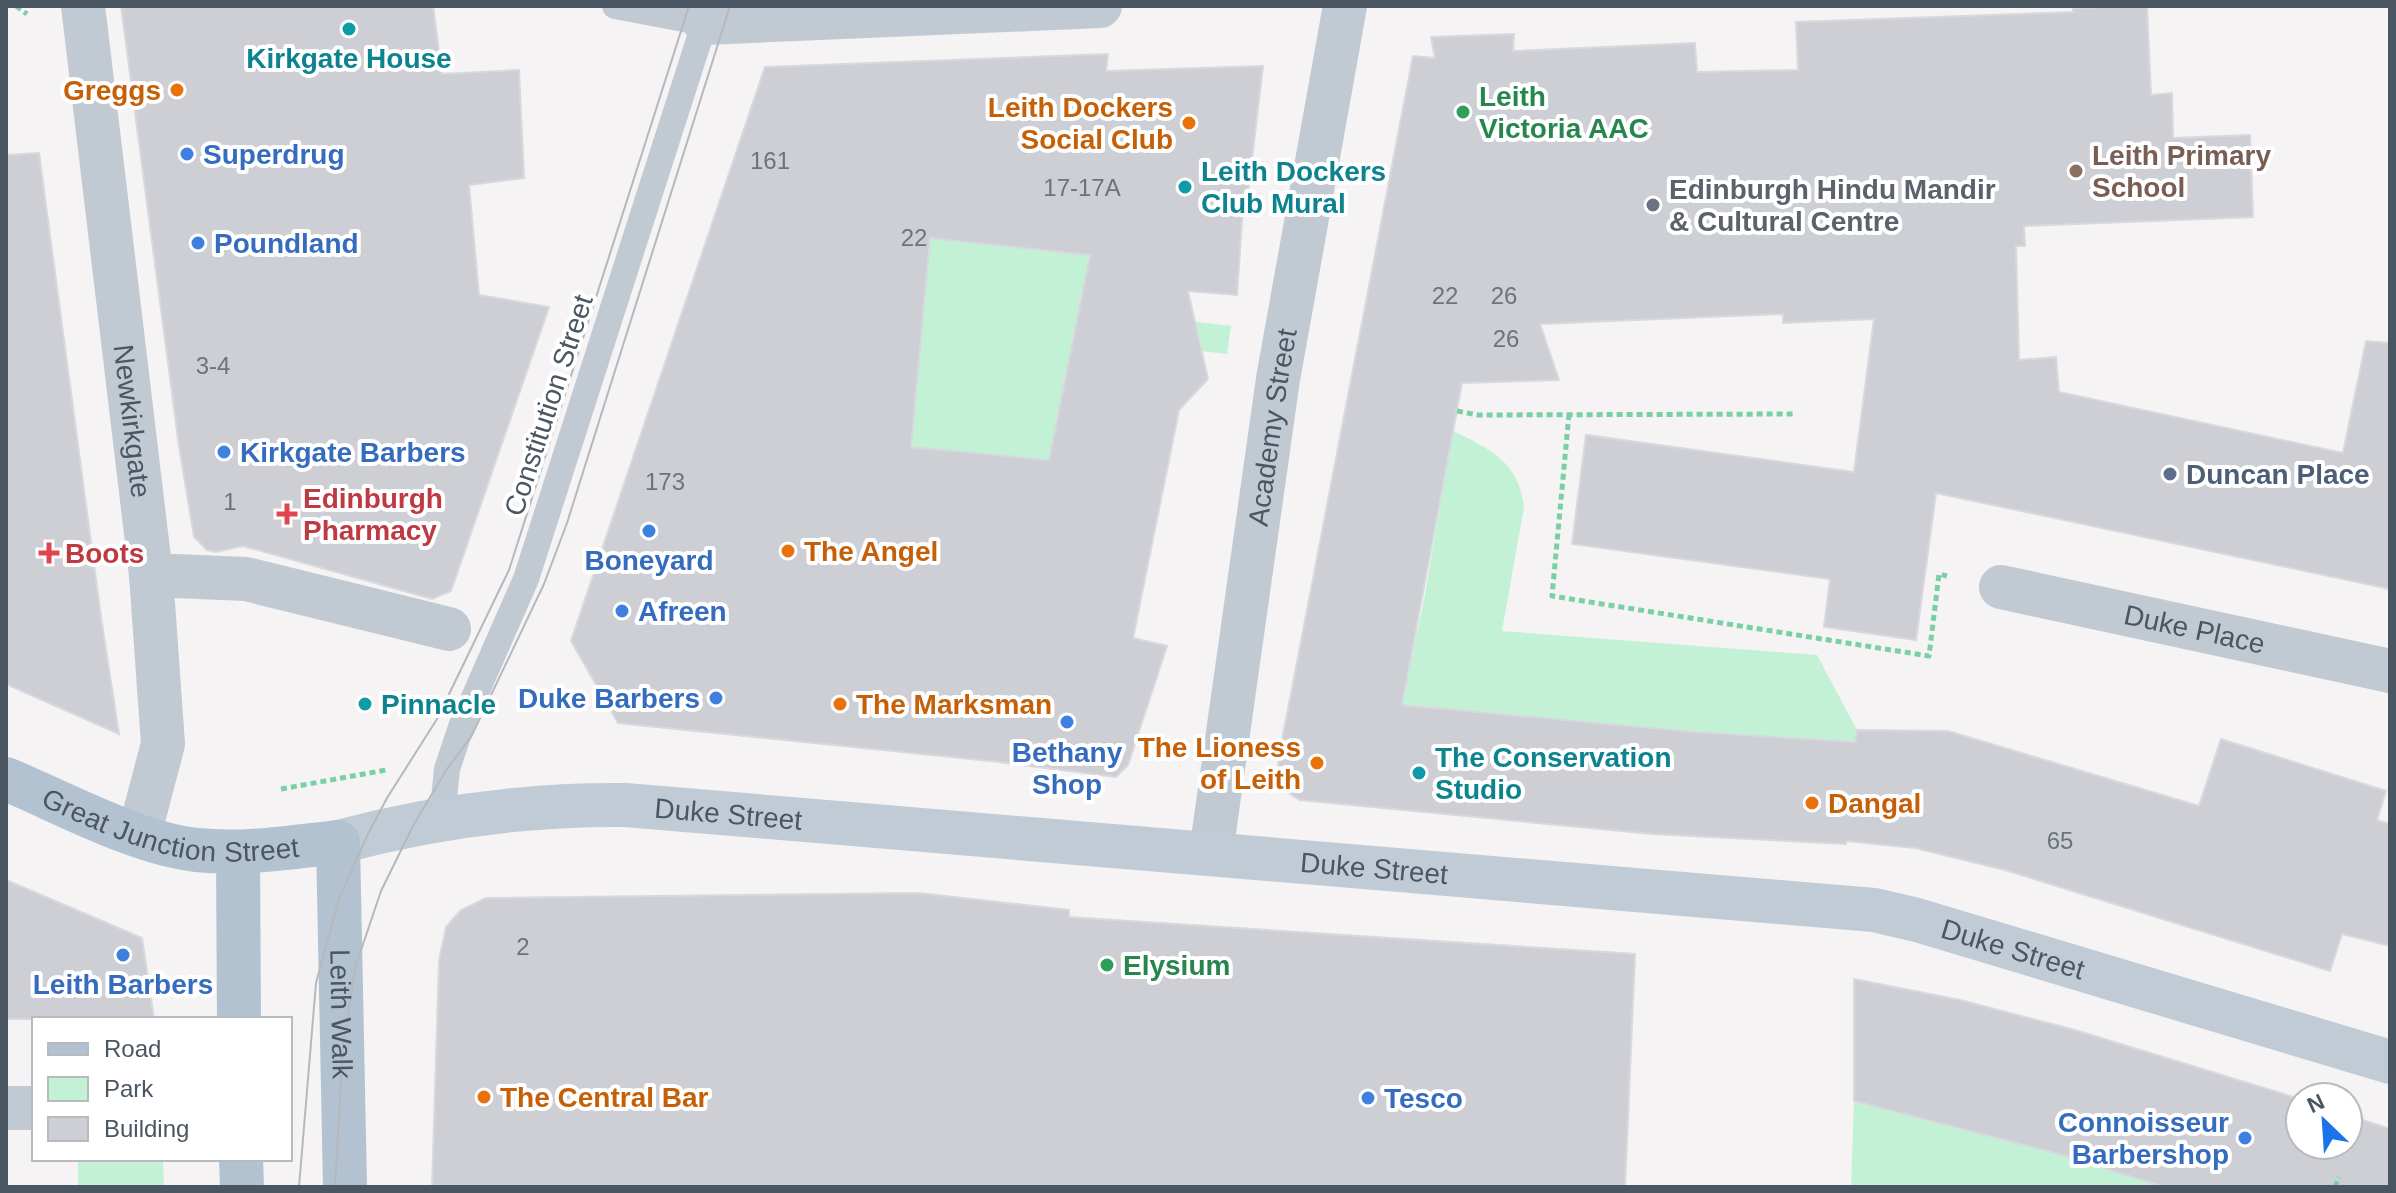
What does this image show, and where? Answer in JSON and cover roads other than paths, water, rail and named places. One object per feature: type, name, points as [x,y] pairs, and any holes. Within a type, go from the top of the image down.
[{"type":"main road","name":"Great Junction Street","points":[[6,779],[139,835],[193,850],[238,852],[338,842]]},
{"type":"main road","name":"Leith Walk","points":[[338,842],[345,1187]]},
{"type":"main road","points":[[238,852],[239,1017]]},
{"type":"main road","points":[[241,1161],[242,1187]]},
{"type":"street","name":"Newkirkgate","points":[[83,6],[151,575],[163,744],[139,835]]},
{"type":"street","points":[[707,14],[1100,6]]},
{"type":"street","name":"Academy Street","points":[[1211,853],[1278,379],[1345,6]]},
{"type":"street","points":[[151,575],[246,579],[449,629]]},
{"type":"street","name":"Duke Place","points":[[2001,587],[2390,671]]},
{"type":"street","name":"Duke Street","points":[[338,842],[442,819],[564,804],[625,805],[1874,910],[1917,920],[2390,1062]]},
{"type":"street","points":[[6,1108],[32,1108]]},
{"type":"lane","points":[[615,6],[707,14]]},
{"type":"lane","name":"Constitution Street","points":[[442,819],[447,769],[489,659],[526,579],[707,14]]},
{"type":"tram line","points":[[299,1187],[316,983],[339,899],[387,798],[437,719],[509,570],[689,6]]},
{"type":"tram line","points":[[335,1187],[343,1047],[356,965],[381,891],[414,824],[447,769],[471,737],[544,584],[567,523],[730,6]]},
{"type":"place","name":"Kirkgate House","points":[[349,29]]},
{"type":"place","name":"Greggs","points":[[177,90]]},
{"type":"place","name":"Leith Victoria AAC","points":[[1463,112]]},
{"type":"place","name":"Leith Dockers Social Club","points":[[1189,123]]},
{"type":"place","name":"Superdrug","points":[[187,154]]},
{"type":"place","name":"Leith Primary School","points":[[2076,171]]},
{"type":"place","name":"Leith Dockers Club Mural","points":[[1185,187]]},
{"type":"place","name":"Edinburgh Hindu Mandir & Cultural Centre","points":[[1653,205]]},
{"type":"place","name":"Poundland","points":[[198,243]]},
{"type":"place","name":"Kirkgate Barbers","points":[[224,452]]},
{"type":"place","name":"Duncan Place","points":[[2170,474]]},
{"type":"place","name":"Edinburgh Pharmacy","points":[[287,514]]},
{"type":"place","name":"Boneyard","points":[[649,531]]},
{"type":"place","name":"The Angel","points":[[788,551]]},
{"type":"place","name":"Boots","points":[[49,553]]},
{"type":"place","name":"Afreen","points":[[622,611]]},
{"type":"place","name":"Duke Barbers","points":[[716,698]]},
{"type":"place","name":"Pinnacle","points":[[365,704]]},
{"type":"place","name":"The Marksman","points":[[840,704]]},
{"type":"place","name":"Bethany Shop","points":[[1067,722]]},
{"type":"place","name":"The Lioness of Leith","points":[[1317,763]]},
{"type":"place","name":"The Conservation Studio","points":[[1419,773]]},
{"type":"place","name":"Dangal","points":[[1812,803]]},
{"type":"place","name":"Leith Barbers","points":[[123,955]]},
{"type":"place","name":"Elysium","points":[[1107,965]]},
{"type":"place","name":"The Central Bar","points":[[484,1097]]},
{"type":"place","name":"Tesco","points":[[1368,1098]]},
{"type":"place","name":"Connoisseur Barbershop","points":[[2245,1138]]}]
